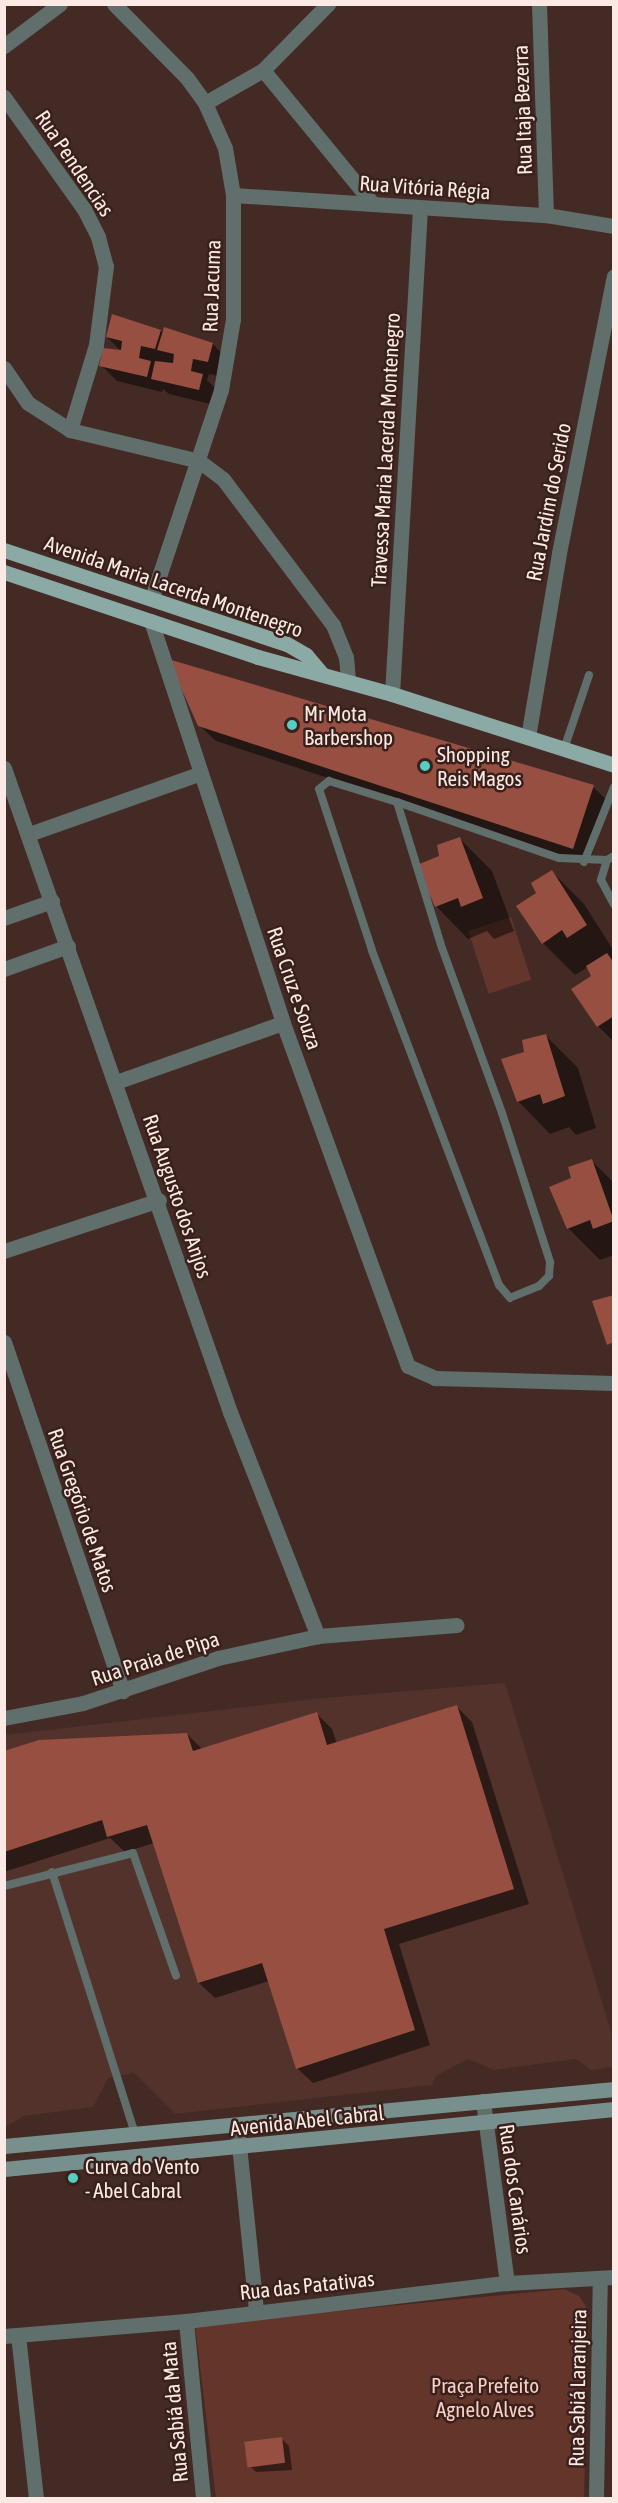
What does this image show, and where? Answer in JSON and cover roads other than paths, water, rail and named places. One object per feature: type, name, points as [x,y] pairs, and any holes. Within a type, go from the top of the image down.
[{"type":"main road","name":"Avenida Maria Lacerda Montenegro","points":[[4,550],[152,597],[287,644],[306,655],[322,674]]},
{"type":"main road","name":"Avenida Maria Lacerda Montenegro","points":[[4,572],[289,667],[392,694],[614,765]]},
{"type":"main road","name":"Avenida Abel Cabral","points":[[4,2146],[614,2089]]},
{"type":"main road","name":"Avenida Abel Cabral","points":[[4,2169],[238,2148],[614,2109]]},
{"type":"main road","points":[[347,2115],[351,2136]]},
{"type":"street","name":"Rua Jacuma","points":[[114,4],[187,78],[205,103],[225,148],[232,195],[233,319],[221,390],[152,597]]},
{"type":"street","points":[[205,103],[263,70],[328,4]]},
{"type":"street","name":"Rua Itaja Bezerra","points":[[539,4],[546,215]]},
{"type":"street","points":[[4,46],[52,8]]},
{"type":"street","points":[[263,70],[373,204]]},
{"type":"street","name":"Rua Pendencias","points":[[4,97],[84,209],[98,237],[106,266],[96,345],[70,430]]},
{"type":"street","name":"Rua Vitória Régia","points":[[232,195],[546,215],[614,226]]},
{"type":"street","name":"Travessa Maria Lacerda Montenegro","points":[[392,694],[420,208]]},
{"type":"street","name":"Rua Jardim do Serido","points":[[528,737],[559,553],[614,276]]},
{"type":"street","points":[[4,368],[28,403],[70,430],[199,461],[223,479],[246,506],[333,625],[346,657],[348,682]]},
{"type":"street","name":"Rua Cruz e Souza","points":[[151,621],[283,1023],[408,1366],[435,1378],[614,1383]]},
{"type":"street","name":"Rua Augusto dos Anjos","points":[[4,768],[159,1200],[230,1412],[318,1636]]},
{"type":"street","points":[[29,834],[201,773]]},
{"type":"street","points":[[4,918],[52,901]]},
{"type":"street","points":[[4,969],[68,946]]},
{"type":"street","points":[[116,1082],[283,1023]]},
{"type":"street","points":[[4,1251],[159,1200]]},
{"type":"street","name":"Rua Gregório de Matos","points":[[4,1342],[123,1691]]},
{"type":"street","name":"Rua Praia de Pipa","points":[[4,1718],[123,1691],[218,1658],[318,1636],[457,1625]]},
{"type":"street","name":"Rua dos Canários","points":[[483,2101],[507,2283]]},
{"type":"street","points":[[237,2126],[256,2311]]},
{"type":"street","name":"Rua das Patativas","points":[[11,2336],[186,2321],[507,2283],[607,2278]]},
{"type":"street","name":"Rua Sabiá Laranjeira","points":[[596,2499],[607,2278]]},
{"type":"street","name":"Rua Sabiá da Mata","points":[[186,2321],[203,2499]]},
{"type":"street","points":[[11,2336],[36,2499]]},
{"type":"lane","points":[[564,749],[589,675]]},
{"type":"lane","points":[[397,802],[442,948],[502,1113],[550,1262],[549,1275],[539,1286],[510,1298],[499,1285],[372,950],[319,789],[329,781],[397,802],[559,858],[584,862],[610,858]]},
{"type":"lane","points":[[584,862],[614,787]]},
{"type":"lane","points":[[610,858],[601,880],[614,904]]},
{"type":"lane","points":[[4,1886],[133,1853],[176,1976]]},
{"type":"lane","points":[[52,1872],[135,2134]]},
{"type":"place","name":"Mr Mota Barbershop","points":[[292,725]]},
{"type":"place","name":"Shopping Reis Magos","points":[[425,766]]},
{"type":"place","name":"Curva do Vento - Abel Cabral","points":[[73,2178]]},
{"type":"park label","name":"Praça Prefeito Agnelo Alves","points":[[485,2397]]}]
